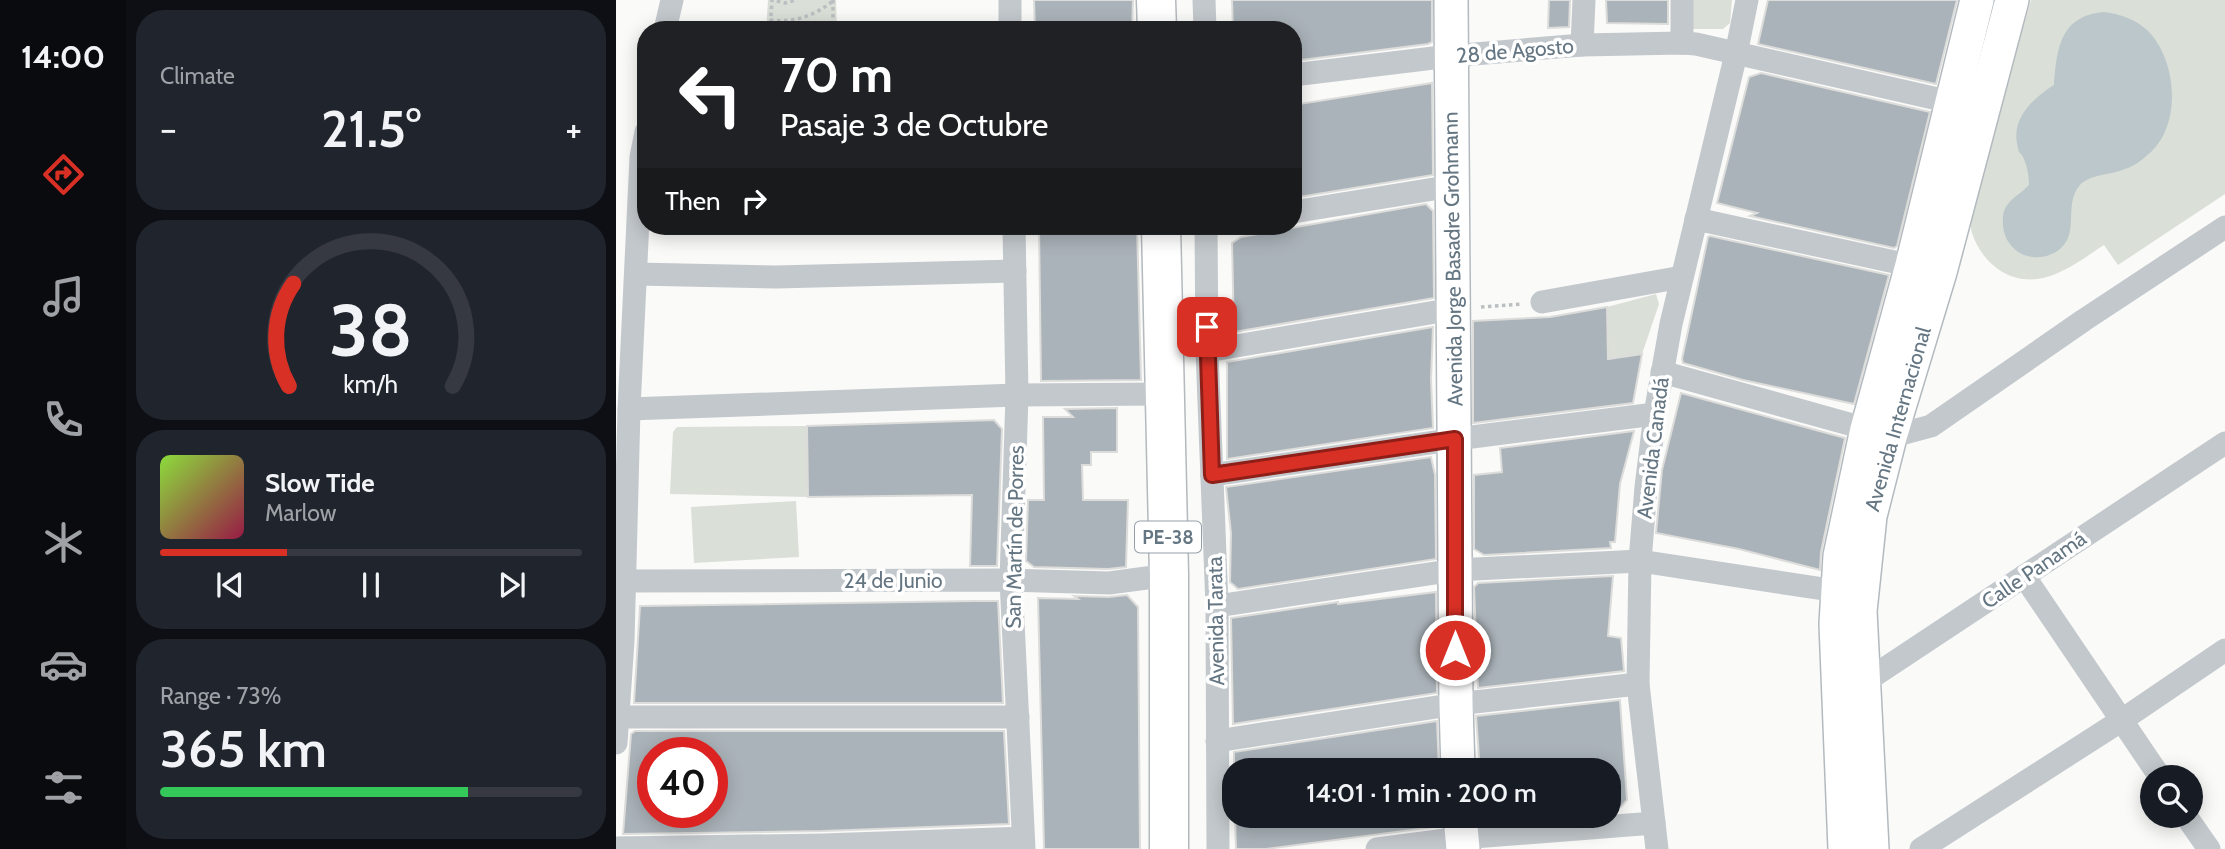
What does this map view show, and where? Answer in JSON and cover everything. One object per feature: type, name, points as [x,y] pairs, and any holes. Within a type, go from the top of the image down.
[{"type":"highway","points":[[1156,0],[1157,21]]},
{"type":"highway","name":"PE-38","points":[[1161,235],[1169,575],[1169,849]]},
{"type":"main road","name":"Avenida Jorge Basadre Grohmann","points":[[1451,0],[1458,758]]},
{"type":"main road","name":"Avenida Internacional","points":[[1968,106],[1977,0]]},
{"type":"main road","name":"Avenida Internacional","points":[[1872,849],[1851,686],[1836,635],[1850,583],[1846,522],[1879,433],[1926,269],[1968,106],[2012,0]]},
{"type":"main road","name":"Avenida Internacional","points":[[1845,849],[1851,686]]},
{"type":"street","points":[[667,21],[672,0]]},
{"type":"street","points":[[1010,0],[1010,21]]},
{"type":"street","points":[[1204,0],[1205,21]]},
{"type":"street","points":[[1582,45],[1584,0]]},
{"type":"street","points":[[1682,0],[1682,43]]},
{"type":"street","name":"Avenida Canadá","points":[[1657,849],[1638,684],[1640,561],[1655,414],[1682,277],[1736,54],[1746,0]]},
{"type":"street","name":"28 de Agosto","points":[[1302,74],[1450,56],[1582,45],[1682,43],[1968,106]]},
{"type":"street","points":[[1302,211],[1452,186]]},
{"type":"street","points":[[1696,219],[1926,269]]},
{"type":"street","points":[[1662,372],[1879,433],[1931,426],[2225,227]]},
{"type":"street","points":[[616,743],[620,581],[638,235]]},
{"type":"street","name":"San Martín de Porres","points":[[1014,235],[1017,395],[1011,580],[1023,843]]},
{"type":"street","name":"Avenida Tarata","points":[[1206,235],[1207,351],[1217,606],[1218,849]]},
{"type":"street","points":[[636,274],[776,277],[1015,271]]},
{"type":"street","points":[[1542,302],[1682,277]]},
{"type":"street","points":[[1207,351],[1453,309]]},
{"type":"street","points":[[629,409],[1017,395],[1164,394]]},
{"type":"street","points":[[1212,475],[1455,439],[1655,414]]},
{"type":"street","name":"Calle Panamá","points":[[1851,686],[2225,443]]},
{"type":"street","points":[[1217,606],[1455,570],[1640,561],[1850,583]]},
{"type":"street","name":"24 de Junio","points":[[620,581],[1011,580],[1109,583],[1169,575]]},
{"type":"street","points":[[2024,576],[2152,765]]},
{"type":"street","points":[[1921,849],[2122,720],[2225,650]]},
{"type":"street","points":[[1217,741],[1456,704],[1638,684]]},
{"type":"street","points":[[617,717],[1018,717]]},
{"type":"street","points":[[1377,849],[1461,834],[1654,823]]},
{"type":"street","points":[[2194,828],[2209,849]]},
{"type":"street","points":[[616,848],[1023,843]]},
{"type":"path","points":[[796,0],[772,0],[770,20],[805,18],[833,1]]},
{"type":"path","points":[[833,1],[833,21]]},
{"type":"path","points":[[1453,309],[1542,302]]},
{"type":"shaded area","points":[[768,0],[836,0],[837,21],[767,21]]},
{"type":"shaded area","points":[[1691,0],[1732,0],[1730,23],[1723,29],[1689,29]]},
{"type":"shaded area","points":[[2031,0],[2225,0],[2225,194],[2118,265],[2104,245],[2072,266],[2037,279],[2015,277],[1997,268],[1976,243],[1971,222],[1972,201]]},
{"type":"shaded area","points":[[2104,12],[2137,23],[2157,42],[2170,74],[2172,91],[2168,125],[2161,140],[2139,162],[2129,168],[2089,179],[2080,185],[2072,202],[2070,229],[2064,245],[2046,256],[2027,256],[2011,246],[2003,228],[2006,207],[2029,185],[2026,163],[2018,150],[2017,128],[2031,103],[2054,85],[2060,47],[2070,27],[2089,15]]},
{"type":"shaded area","points":[[1656,294],[1659,304],[1642,354],[1608,359],[1607,307]]},
{"type":"shaded area","points":[[807,426],[808,497],[670,494],[673,432],[677,427]]},
{"type":"shaded area","points":[[796,501],[799,557],[694,563],[691,507]]},
{"type":"building","points":[[1034,0],[1133,0],[1132,21],[1035,21]]},
{"type":"building","points":[[1232,0],[1432,0],[1432,42],[1302,60],[1302,21],[1233,21]]},
{"type":"building","points":[[1549,0],[1570,0],[1569,27],[1548,28]]},
{"type":"building","points":[[1606,0],[1668,0],[1668,24],[1607,23]]},
{"type":"building","points":[[1768,0],[1957,0],[1936,84],[1758,44]]},
{"type":"building","points":[[1761,73],[1930,112],[1897,246],[1894,248],[1750,216],[1757,213],[1717,203],[1749,77]]},
{"type":"building","points":[[1432,83],[1433,175],[1302,197],[1302,104]]},
{"type":"building","points":[[1426,204],[1433,211],[1434,298],[1234,332],[1232,243],[1241,237],[1252,235],[1302,235],[1302,226]]},
{"type":"building","points":[[1039,235],[1137,235],[1141,380],[1041,381]]},
{"type":"building","points":[[1710,236],[1889,275],[1854,404],[1743,380],[1683,363]]},
{"type":"building","points":[[1607,307],[1608,359],[1642,354],[1633,403],[1473,423],[1473,321],[1550,317]]},
{"type":"building","points":[[1433,327],[1433,428],[1227,459],[1227,362]]},
{"type":"building","points":[[1681,393],[1845,438],[1821,552],[1820,570],[1739,549],[1656,533],[1662,470]]},
{"type":"building","points":[[1117,408],[1117,452],[1091,452],[1091,465],[1082,465],[1083,500],[1128,500],[1126,567],[1034,567],[1026,561],[1028,500],[1044,500],[1043,417],[1073,417],[1065,409]]},
{"type":"building","points":[[994,420],[1002,429],[997,566],[970,566],[972,495],[808,497],[807,426]]},
{"type":"building","points":[[1634,431],[1620,484],[1615,542],[1610,542],[1611,548],[1484,555],[1474,549],[1474,475],[1502,472],[1500,448]]},
{"type":"building","points":[[1431,457],[1435,475],[1436,559],[1238,589],[1230,582],[1231,533],[1226,487]]},
{"type":"building","points":[[1613,576],[1608,636],[1621,638],[1624,671],[1478,688],[1474,587],[1478,583]]},
{"type":"building","points":[[1436,592],[1437,693],[1233,724],[1231,618],[1338,602]]},
{"type":"building","points":[[1127,595],[1138,607],[1140,849],[1044,849],[1038,598],[1078,599],[1074,596]]},
{"type":"building","points":[[998,601],[1003,703],[634,703],[640,606]]},
{"type":"building","points":[[1620,700],[1627,800],[1621,807],[1621,758],[1479,758],[1476,716]]},
{"type":"building","points":[[1437,721],[1439,758],[1234,758],[1234,752]]},
{"type":"building","points":[[635,731],[1004,731],[1009,824],[823,831],[623,834],[631,734]]},
{"type":"building","points":[[1235,828],[1427,828],[1266,849],[1236,849]]},
{"type":"route","points":[[1207,327],[1212,475],[1455,439],[1455,650]]}]
